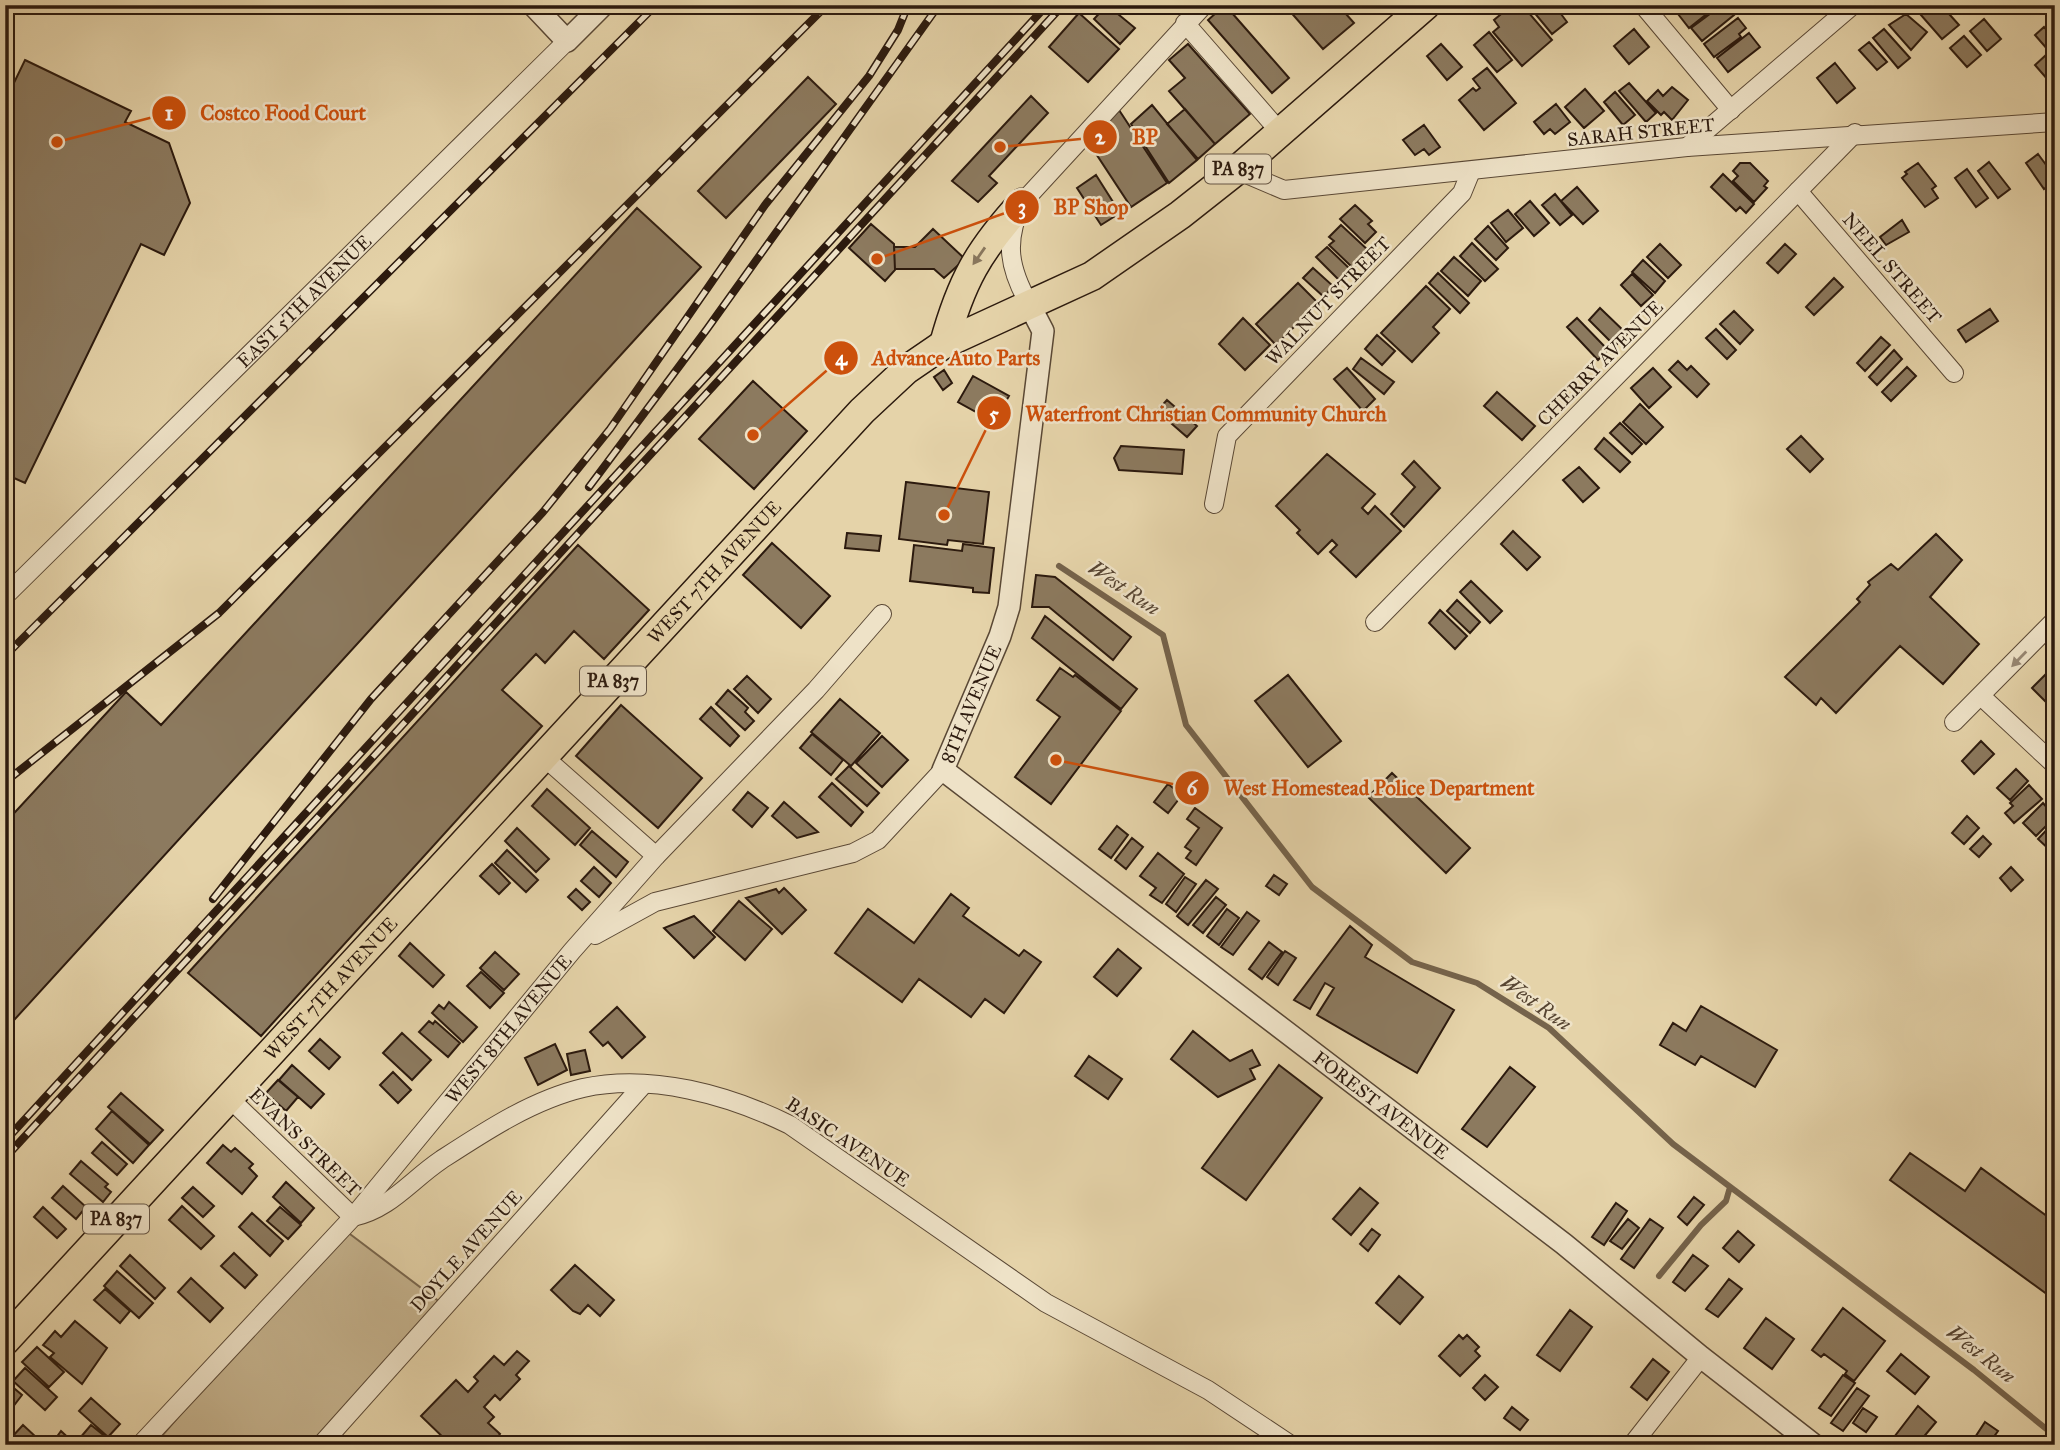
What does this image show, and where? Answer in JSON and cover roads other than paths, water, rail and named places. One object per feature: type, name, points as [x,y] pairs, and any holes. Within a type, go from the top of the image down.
[{"type":"main road","name":"PA 837","points":[[1030,304],[1092,276],[1237,170],[1426,5]]},
{"type":"main road","points":[[944,344],[955,304],[969,271],[997,231],[1022,204]]},
{"type":"main road","name":"WEST 7TH AVENUE","points":[[5,1340],[862,411],[906,370],[944,344],[1030,304]]},
{"type":"street","points":[[533,5],[567,41]]},
{"type":"street","name":"EAST 5TH AVENUE","points":[[5,596],[603,5]]},
{"type":"street","points":[[1030,304],[1016,280],[1010,251],[1011,226],[1022,204],[1203,5]]},
{"type":"street","points":[[1643,5],[1731,110]]},
{"type":"street","points":[[1687,147],[1853,5]]},
{"type":"street","points":[[1185,23],[1280,132]]},
{"type":"street","name":"SARAH STREET","points":[[1237,170],[1284,190],[1687,147],[2055,122]]},
{"type":"street","name":"CHERRY AVENUE","points":[[1375,622],[1855,134]]},
{"type":"street","name":"WALNUT STREET","points":[[1214,504],[1227,436],[1462,193],[1471,171]]},
{"type":"street","name":"NEEL STREET","points":[[1798,191],[1954,373]]},
{"type":"street","name":"8TH AVENUE","points":[[572,951],[613,922],[655,902],[853,853],[878,840],[943,770],[1000,636],[1009,607],[1043,331],[1030,304]]},
{"type":"street","name":"WEST 8TH AVENUE","points":[[140,1445],[353,1217],[572,951],[656,856],[817,690],[882,614]]},
{"type":"street","points":[[1954,722],[1982,697],[2055,621]]},
{"type":"street","points":[[1982,697],[2055,765]]},
{"type":"street","points":[[544,757],[656,856]]},
{"type":"street","name":"FOREST AVENUE","points":[[943,770],[1564,1244],[1701,1357],[1814,1445]]},
{"type":"street","name":"DOYLE AVENUE","points":[[321,1445],[643,1086]]},
{"type":"street","name":"BASIC AVENUE","points":[[353,1217],[383,1207],[433,1166],[512,1117],[583,1088],[679,1087],[757,1109],[790,1125],[1046,1303],[1208,1390],[1291,1445]]},
{"type":"street","name":"EVANS STREET","points":[[228,1097],[353,1217]]},
{"type":"street","points":[[1632,1445],[1701,1357]]},
{"type":"waterway","name":"West Run","points":[[1059,566],[1163,635],[1186,725],[1312,887],[1412,962],[1477,983],[1549,1028],[1673,1144],[1974,1370],[2055,1436]]},
{"type":"waterway","points":[[1659,1276],[1701,1225],[1726,1201],[1730,1187]]},
{"type":"railway","points":[[5,656],[656,5]]},
{"type":"railway","points":[[5,782],[219,613],[827,5]]},
{"type":"railway","points":[[213,899],[371,699],[543,512],[610,429],[765,205],[869,76],[898,30],[908,5]]},
{"type":"railway","points":[[589,487],[707,329],[939,5]]},
{"type":"railway","points":[[5,1141],[1047,5]]},
{"type":"railway","points":[[5,1158],[1063,5]]},
{"type":"place","name":"Costco Food Court","points":[[57,142]]},
{"type":"place","name":"BP","points":[[1000,147]]},
{"type":"place","name":"BP Shop","points":[[877,259]]},
{"type":"place","name":"Advance Auto Parts","points":[[753,435]]},
{"type":"place","name":"Waterfront Christian Community Church","points":[[944,515]]},
{"type":"place","name":"West Homestead Police Department","points":[[1056,760]]}]
